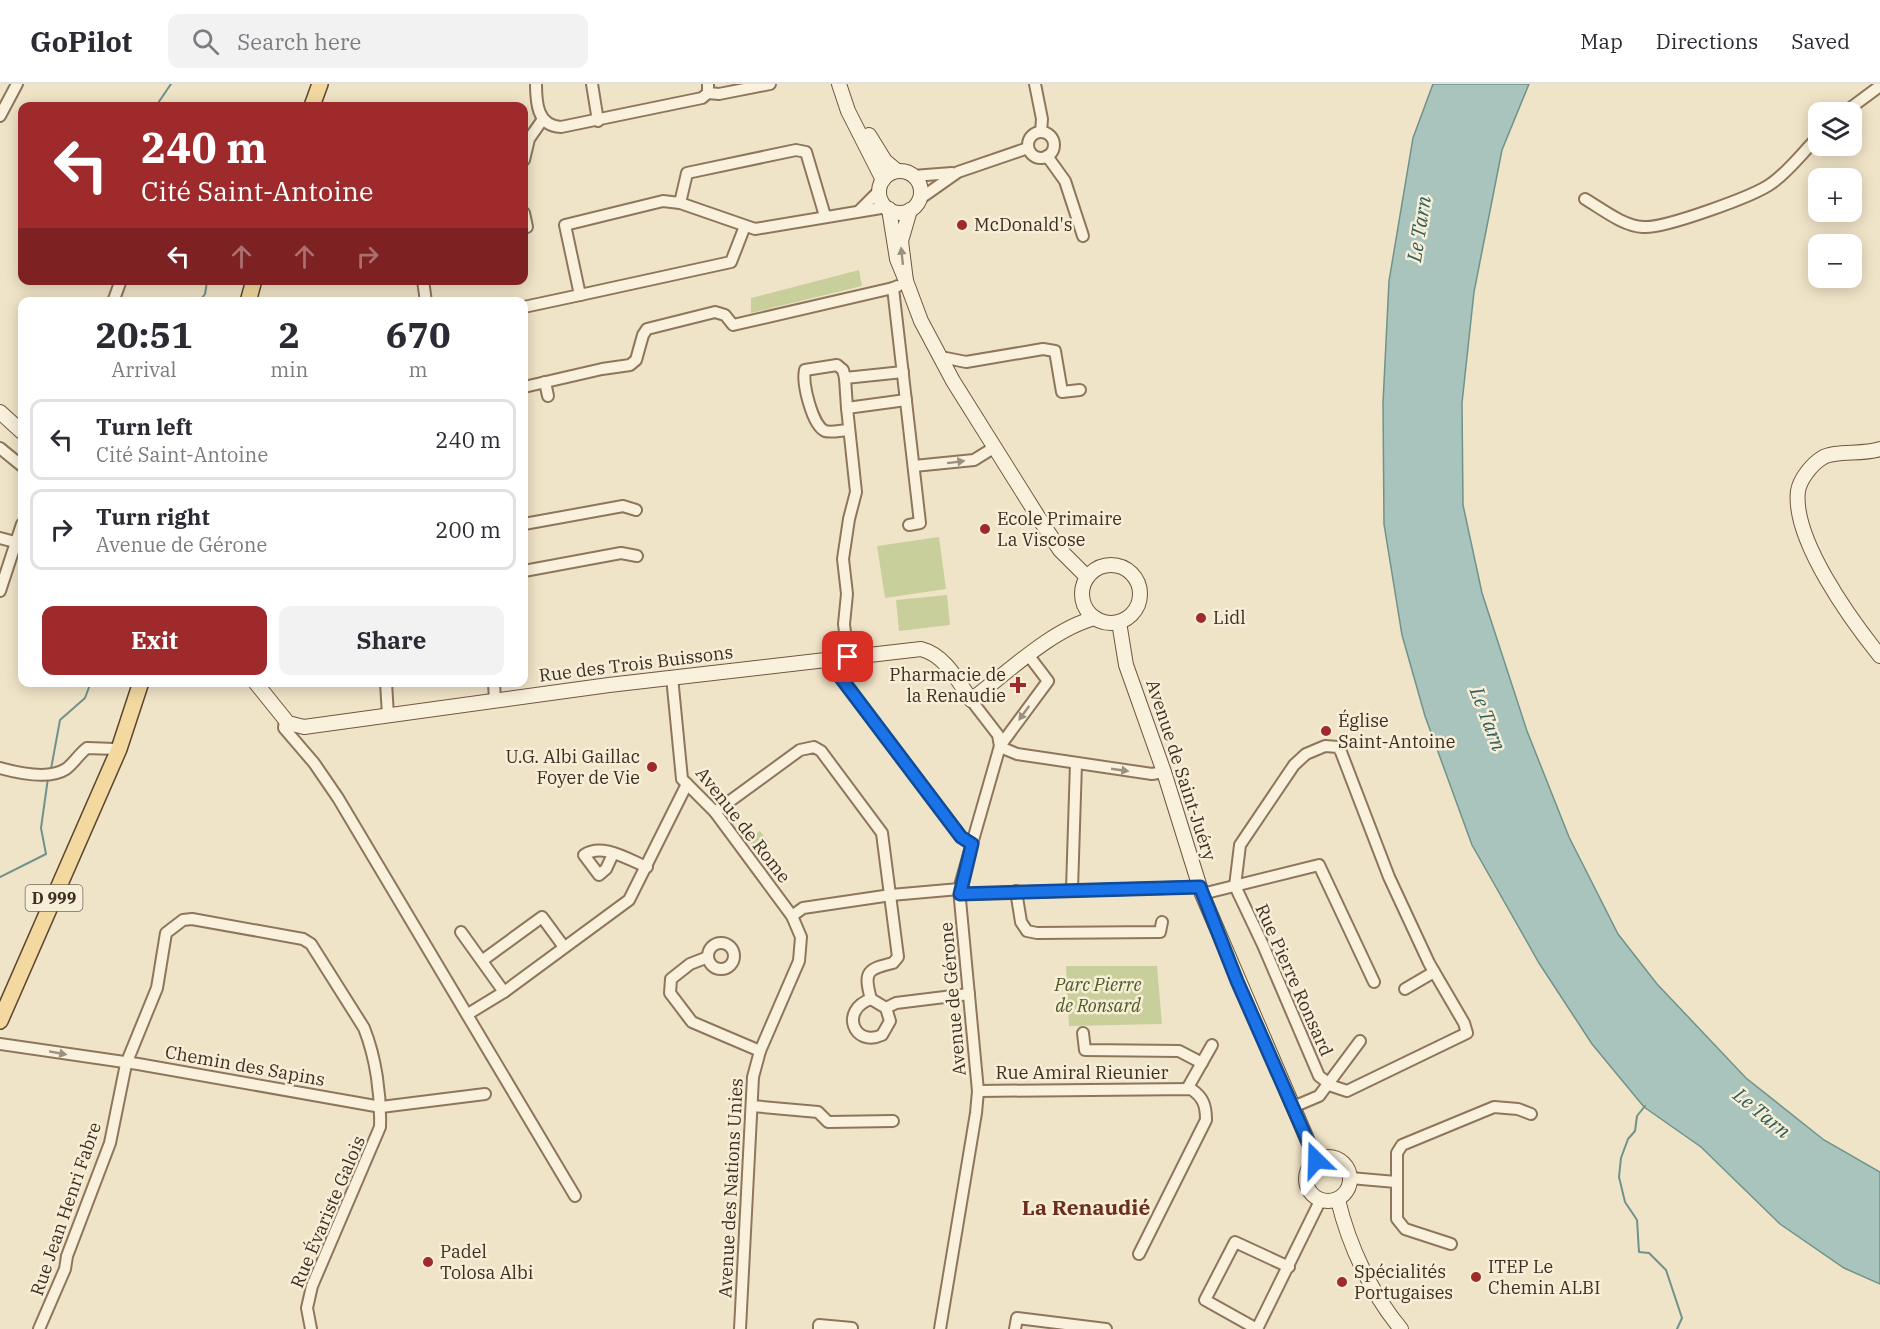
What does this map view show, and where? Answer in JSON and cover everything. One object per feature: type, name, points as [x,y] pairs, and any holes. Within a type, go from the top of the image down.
[{"type":"main road","points":[[314,102],[321,84]]},
{"type":"main road","points":[[839,84],[848,111],[881,186],[888,208],[897,259],[921,321],[953,381],[1060,550],[1087,577]]},
{"type":"main road","points":[[848,84],[857,111],[877,150],[897,171],[913,176],[920,184],[921,198],[910,210],[901,241],[906,281]]},
{"type":"main road","points":[[881,186],[897,171]]},
{"type":"main road","points":[[888,208],[899,213],[910,210]]},
{"type":"main road","points":[[0,412],[18,428]]},
{"type":"main road","points":[[1880,449],[1870,453],[1825,455],[1813,464],[1798,489],[1803,532],[1851,620],[1880,657]]},
{"type":"main road","points":[[1060,634],[1074,620],[1082,593],[1087,577],[1101,566],[1110,564],[1120,566],[1134,576],[1139,583],[1140,600],[1132,614],[1119,622],[1106,622],[1095,618],[1088,612],[1082,593]]},
{"type":"main road","points":[[971,700],[1060,634],[1083,621],[1095,618]]},
{"type":"main road","name":"Avenue de Saint-Juéry","points":[[1119,622],[1122,649],[1201,891],[1237,981],[1316,1160]]},
{"type":"main road","name":"Rue des Trois Buissons","points":[[291,723],[388,716],[672,677],[921,649],[933,652],[971,700]]},
{"type":"main road","name":"D 999","points":[[107,776],[133,687]]},
{"type":"main road","name":"D 999","points":[[0,1021],[119,749],[139,687]]},
{"type":"main road","points":[[259,687],[291,723]]},
{"type":"main road","points":[[1323,1157],[1338,1159],[1348,1170],[1350,1178],[1347,1191],[1338,1200],[1320,1201],[1314,1197],[1306,1185],[1307,1171],[1316,1160],[1323,1157]]},
{"type":"main road","points":[[1338,1200],[1343,1221],[1380,1303],[1401,1329]]},
{"type":"street","points":[[0,116],[17,84]]},
{"type":"street","points":[[536,84],[538,112],[543,119],[561,127],[702,98],[708,89],[719,94],[770,84]]},
{"type":"street","points":[[592,84],[598,121]]},
{"type":"street","points":[[1035,84],[1042,119],[1041,132]]},
{"type":"street","points":[[1858,102],[1880,86]]},
{"type":"street","points":[[528,143],[543,119]]},
{"type":"street","points":[[1041,132],[1047,134],[1053,142],[1053,149],[1047,156],[1035,157],[1028,148],[1031,137],[1041,132]]},
{"type":"street","points":[[1585,200],[1617,218],[1643,228],[1671,222],[1751,194],[1773,183],[1808,147]]},
{"type":"street","points":[[913,176],[958,172],[1028,148]]},
{"type":"street","points":[[680,203],[687,173],[796,150],[806,152],[825,216]]},
{"type":"street","points":[[1047,156],[1065,181],[1083,236]]},
{"type":"street","points":[[921,198],[958,172]]},
{"type":"street","points":[[860,210],[881,186]]},
{"type":"street","points":[[580,295],[565,225],[663,201],[680,203],[745,225],[766,228],[860,210],[888,208]]},
{"type":"street","points":[[528,306],[731,262],[745,225]]},
{"type":"street","points":[[528,386],[630,365],[636,360],[643,335],[651,326],[715,312],[725,315],[733,325],[893,288],[906,281]]},
{"type":"street","points":[[893,288],[920,523],[909,525]]},
{"type":"street","points":[[941,360],[946,358],[966,363],[1043,349],[1055,351],[1062,393],[1080,390]]},
{"type":"street","points":[[953,381],[966,363]]},
{"type":"street","points":[[849,430],[828,432],[823,429],[808,405],[804,375],[807,368],[837,365],[843,370],[845,378],[856,492],[843,559],[847,594],[841,678],[961,837],[972,844]]},
{"type":"street","points":[[845,378],[903,372]]},
{"type":"street","points":[[545,382],[548,396]]},
{"type":"street","points":[[847,408],[906,400]]},
{"type":"street","points":[[914,466],[974,460],[995,447]]},
{"type":"street","points":[[0,448],[18,463]]},
{"type":"street","points":[[528,523],[623,506],[636,510]]},
{"type":"street","points":[[0,591],[18,534]]},
{"type":"street","points":[[0,538],[15,542]]},
{"type":"street","points":[[528,570],[621,553],[637,556]]},
{"type":"street","name":"Avenue de Gérone","points":[[940,1329],[978,1091],[960,891],[1000,746],[1048,681],[1029,656]]},
{"type":"street","name":"Avenue de Rome","points":[[672,677],[682,779],[715,812],[792,916]]},
{"type":"street","points":[[386,687],[388,716]]},
{"type":"street","points":[[494,687],[495,701]]},
{"type":"street","points":[[971,700],[998,735],[1000,746],[1017,754],[1152,774],[1164,772]]},
{"type":"street","points":[[291,723],[284,728],[299,744],[338,798],[575,1196]]},
{"type":"street","points":[[1235,886],[1240,845],[1294,765],[1306,754],[1326,746],[1338,747],[1389,877],[1434,972],[1464,1023],[1467,1033],[1347,1091],[1328,1083]]},
{"type":"street","points":[[0,768],[44,774],[57,773],[68,767],[87,748],[115,749]]},
{"type":"street","points":[[715,812],[800,750],[808,748],[821,751],[882,833],[898,957],[893,963],[876,966],[870,970],[868,987],[872,999],[886,1008],[890,1021],[882,1035],[869,1038],[860,1035],[853,1024],[853,1017],[859,1005],[872,999]]},
{"type":"street","points":[[1072,889],[1076,763]]},
{"type":"street","points":[[468,1014],[504,992],[628,900],[647,867],[687,784]]},
{"type":"street","points":[[613,854],[647,867]]},
{"type":"street","points":[[792,916],[803,908],[891,895],[1072,889],[1201,891],[1235,886],[1319,865],[1374,982]]},
{"type":"street","name":"Rue Pierre Ronsard","points":[[1235,886],[1319,1076],[1328,1083]]},
{"type":"street","points":[[1016,891],[1021,921],[1027,931],[1037,933],[1160,932],[1162,922]]},
{"type":"street","name":"Avenue des Nations Unies","points":[[740,1329],[753,1077],[760,1051],[799,962],[801,937],[792,916]]},
{"type":"street","points":[[483,960],[542,917],[564,947]]},
{"type":"street","name":"Rue Jean Henri Fabre","points":[[39,1329],[65,1269],[67,1256],[110,1143],[126,1064],[157,988],[166,933],[183,920],[192,919],[303,939],[310,944],[364,1028],[370,1042],[381,1107]]},
{"type":"street","points":[[461,932],[504,992]]},
{"type":"street","points":[[708,957],[690,964],[671,979],[670,993],[692,1022],[760,1051]]},
{"type":"street","points":[[1405,989],[1434,972]]},
{"type":"street","points":[[886,1008],[896,1003],[969,994]]},
{"type":"street","name":"Rue Amiral Rieunier","points":[[1083,1033],[1085,1050],[1179,1051],[1202,1063]]},
{"type":"street","points":[[1293,1107],[1319,1096],[1360,1041]]},
{"type":"street","name":"Chemin des Sapins","points":[[0,1044],[138,1064],[381,1107],[485,1095]]},
{"type":"street","name":"Rue Amiral Rieunier","points":[[1187,1089],[1212,1045]]},
{"type":"street","name":"Rue Amiral Rieunier","points":[[978,1091],[1187,1089],[1200,1095],[1206,1107],[1206,1120],[1139,1254]]},
{"type":"street","points":[[752,1106],[818,1112],[828,1122],[893,1121]]},
{"type":"street","name":"Rue Évariste Galois","points":[[311,1329],[307,1308],[312,1286],[378,1135],[381,1107]]},
{"type":"street","points":[[1451,1244],[1405,1229],[1397,1219],[1397,1154],[1402,1145],[1494,1107],[1518,1108],[1532,1114]]},
{"type":"street","points":[[1350,1178],[1396,1182]]},
{"type":"street","points":[[1289,1267],[1235,1242],[1205,1300],[1257,1329],[1289,1267],[1310,1216],[1320,1201]]},
{"type":"street","points":[[1015,1329],[1017,1318],[1106,1329]]},
{"type":"street","points":[[819,1329],[819,1325],[852,1328]]},
{"type":"green space","points":[[859,270],[862,286],[751,313],[751,298]]},
{"type":"green space","points":[[939,537],[946,589],[885,598],[877,546]]},
{"type":"green space","points":[[947,595],[950,625],[899,631],[896,600]]},
{"type":"green space","points":[[760,831],[769,843],[757,852],[748,840]]},
{"type":"green space","name":"Parc Pierre de Ronsard","points":[[1066,966],[1157,966],[1162,1024],[1069,1026]]},
{"type":"water","name":"Le Tarn","points":[[1433,84],[1529,84],[1502,150],[1474,292],[1462,403],[1463,505],[1482,593],[1527,731],[1569,837],[1618,934],[1657,984],[1746,1078],[1824,1140],[1880,1172],[1880,1284],[1844,1268],[1780,1224],[1701,1147],[1644,1107],[1592,1044],[1539,963],[1472,845],[1425,716],[1402,635],[1384,524],[1383,403],[1389,281],[1413,138]]},
{"type":"waterway","points":[[159,102],[171,84]]},
{"type":"waterway","points":[[203,297],[206,285]]},
{"type":"waterway","points":[[51,769],[60,720],[85,698],[89,687]]},
{"type":"waterway","points":[[0,877],[46,854],[41,828],[48,778]]},
{"type":"waterway","points":[[1645,1106],[1637,1116],[1635,1131],[1628,1139],[1621,1158],[1619,1177],[1625,1202],[1637,1220],[1639,1252],[1649,1253],[1666,1270],[1682,1318],[1677,1329]]},
{"type":"place","name":"McDonald's","points":[[962,225]]},
{"type":"place","name":"Ecole Primaire La Viscose","points":[[985,529]]},
{"type":"place","name":"Lidl","points":[[1201,618]]},
{"type":"place","name":"Pharmacie de la Renaudie","points":[[1018,685]]},
{"type":"place","name":"Église Saint-Antoine","points":[[1326,731]]},
{"type":"place","name":"U.G. Albi Gaillac Foyer de Vie","points":[[652,767]]},
{"type":"place","name":"Padel Tolosa Albi","points":[[428,1262]]},
{"type":"place","name":"ITEP Le Chemin ALBI","points":[[1476,1277]]},
{"type":"place","name":"Spécialités Portugaises","points":[[1342,1282]]},
{"type":"district","name":"La Renaudié","points":[[1086,1208]]},
{"type":"route","points":[[848,657],[838,658],[841,678],[961,837],[972,844],[959,889],[960,894],[1200,887],[1237,981],[1316,1160]]}]
